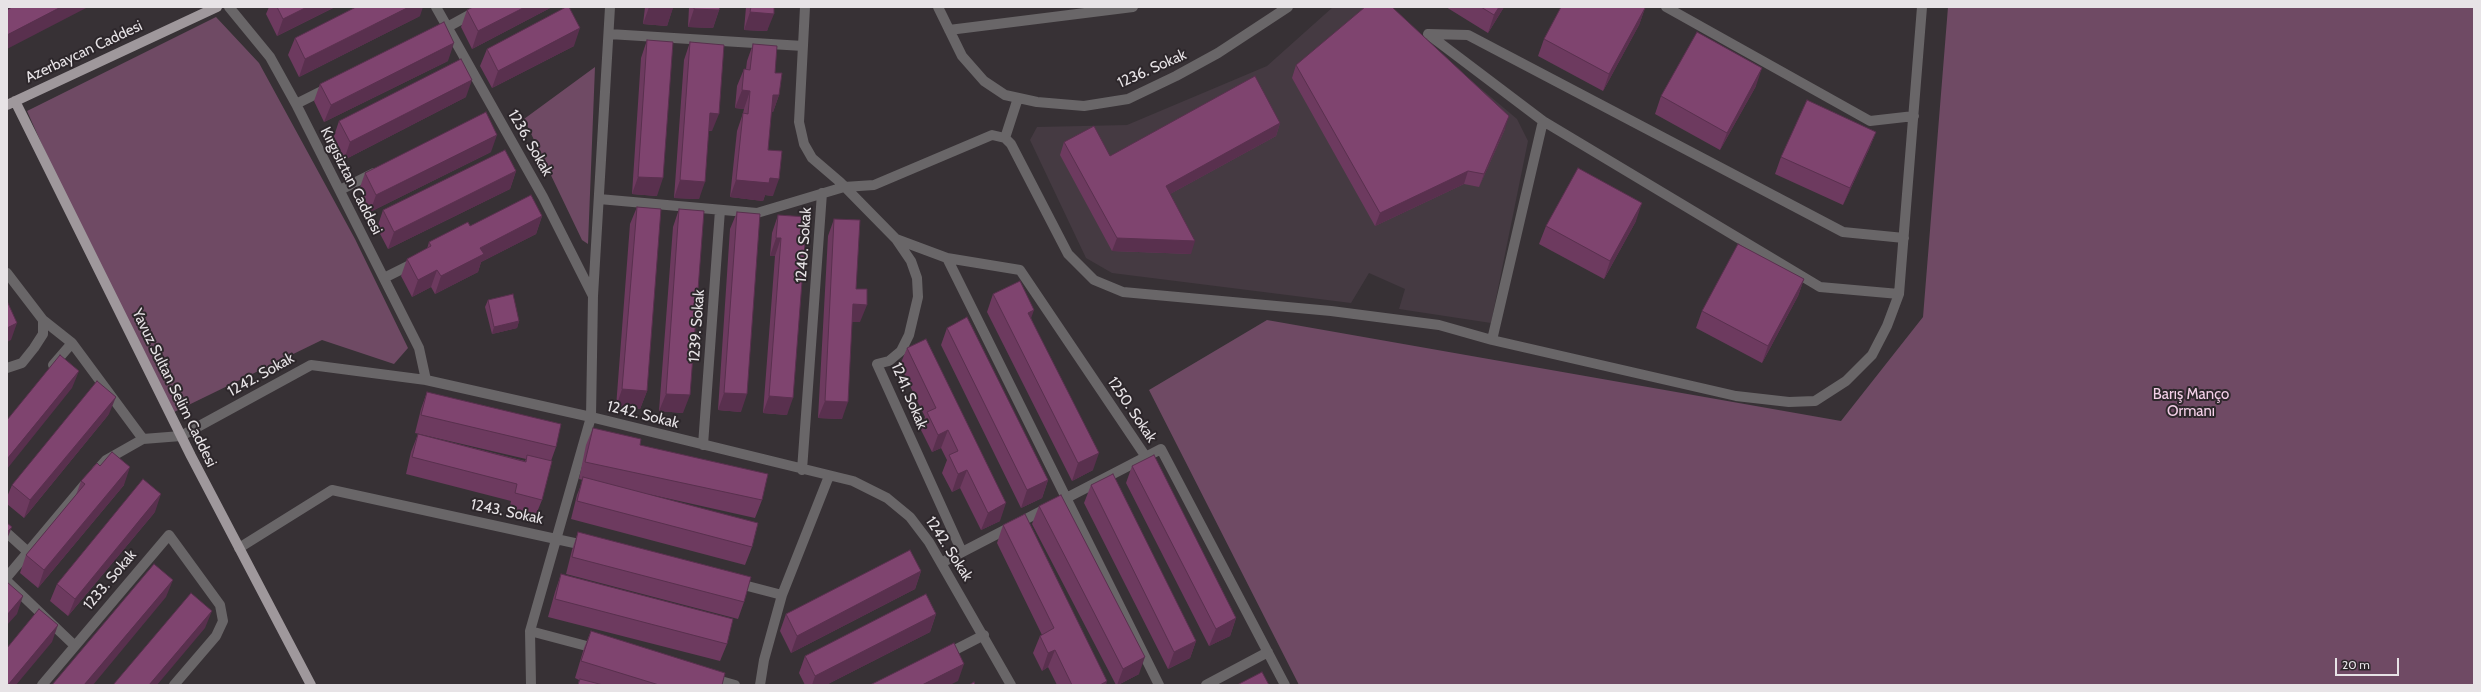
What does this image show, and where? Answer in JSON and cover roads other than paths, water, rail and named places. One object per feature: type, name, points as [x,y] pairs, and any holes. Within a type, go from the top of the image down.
[{"type":"main road","name":"Azerbaycan Caddesi","points":[[11,103],[217,7]]},
{"type":"main road","name":"Yavuz Sultan Selim Caddesi","points":[[11,103],[181,436],[311,685]]},
{"type":"street","name":"Kırgısiztan Caddesi","points":[[229,7],[270,57],[296,104],[313,141],[340,190],[419,348],[426,380]]},
{"type":"street","name":"1236. Sokak","points":[[436,7],[492,114],[540,198],[593,296]]},
{"type":"street","points":[[433,34],[484,7]]},
{"type":"street","name":"1236. Sokak","points":[[530,685],[530,631],[591,417],[593,296],[610,7]]},
{"type":"street","points":[[805,7],[799,122],[804,144],[812,158],[844,187]]},
{"type":"street","name":"1236. Sokak","points":[[938,7],[962,56],[984,81],[1005,95],[1037,102],[1084,106],[1128,99],[1218,54],[1288,7]]},
{"type":"street","points":[[949,30],[1133,7]]},
{"type":"street","points":[[1666,7],[1870,121],[1914,116]]},
{"type":"street","points":[[1018,98],[1004,138],[1011,144],[1068,254],[1094,280],[1123,292],[1331,311],[1439,325],[1492,340],[1736,396],[1789,402],[1815,402],[1846,381],[1872,355],[1887,326],[1899,294],[1922,7]]},
{"type":"street","points":[[609,34],[803,46]]},
{"type":"street","points":[[1899,294],[1820,287],[1543,121],[1428,34],[1468,36],[1843,232],[1904,238]]},
{"type":"street","points":[[296,104],[337,83]]},
{"type":"street","points":[[1492,340],[1543,121]]},
{"type":"street","name":"1240. Sokak","points":[[802,470],[822,193],[844,187],[874,185],[992,135],[1004,138]]},
{"type":"street","points":[[340,190],[382,169]]},
{"type":"street","name":"1241. Sokak","points":[[844,187],[896,239],[911,261],[917,278],[915,316],[901,351],[889,361],[877,364],[962,552]]},
{"type":"street","points":[[599,199],[757,213],[822,193]]},
{"type":"street","name":"1239. Sokak","points":[[703,445],[720,210]]},
{"type":"street","name":"1250. Sokak","points":[[896,239],[947,258],[1020,270],[1146,457],[1161,449],[1285,685]]},
{"type":"street","points":[[384,278],[426,257]]},
{"type":"street","points":[[947,258],[1065,499],[1159,685]]},
{"type":"street","points":[[7,274],[43,320],[72,343],[143,440]]},
{"type":"street","points":[[7,368],[22,363],[34,348],[43,334],[43,320]]},
{"type":"street","points":[[47,373],[72,343]]},
{"type":"street","name":"1242. Sokak","points":[[181,436],[311,365],[337,367],[426,380],[591,417],[802,470],[853,481],[887,498],[910,517],[943,562],[1012,685]]},
{"type":"street","points":[[7,577],[106,460],[143,440],[181,436]]},
{"type":"street","points":[[943,562],[1146,457]]},
{"type":"street","points":[[760,685],[764,660],[782,595],[829,476]]},
{"type":"street","name":"1243. Sokak","points":[[239,548],[332,490],[556,538],[601,550]]},
{"type":"street","points":[[7,533],[28,552]]},
{"type":"street","name":"1233. Sokak","points":[[42,685],[169,534],[220,606],[223,621],[216,636],[174,685]]},
{"type":"street","points":[[7,581],[75,646]]},
{"type":"street","points":[[729,582],[782,595]]},
{"type":"street","points":[[530,631],[606,651]]},
{"type":"street","points":[[936,660],[984,635]]},
{"type":"street","points":[[1206,685],[1268,652]]},
{"type":"street","points":[[697,675],[735,685]]},
{"type":"park label","name":"Barış Manço Ormanı","points":[[2191,404]]}]
